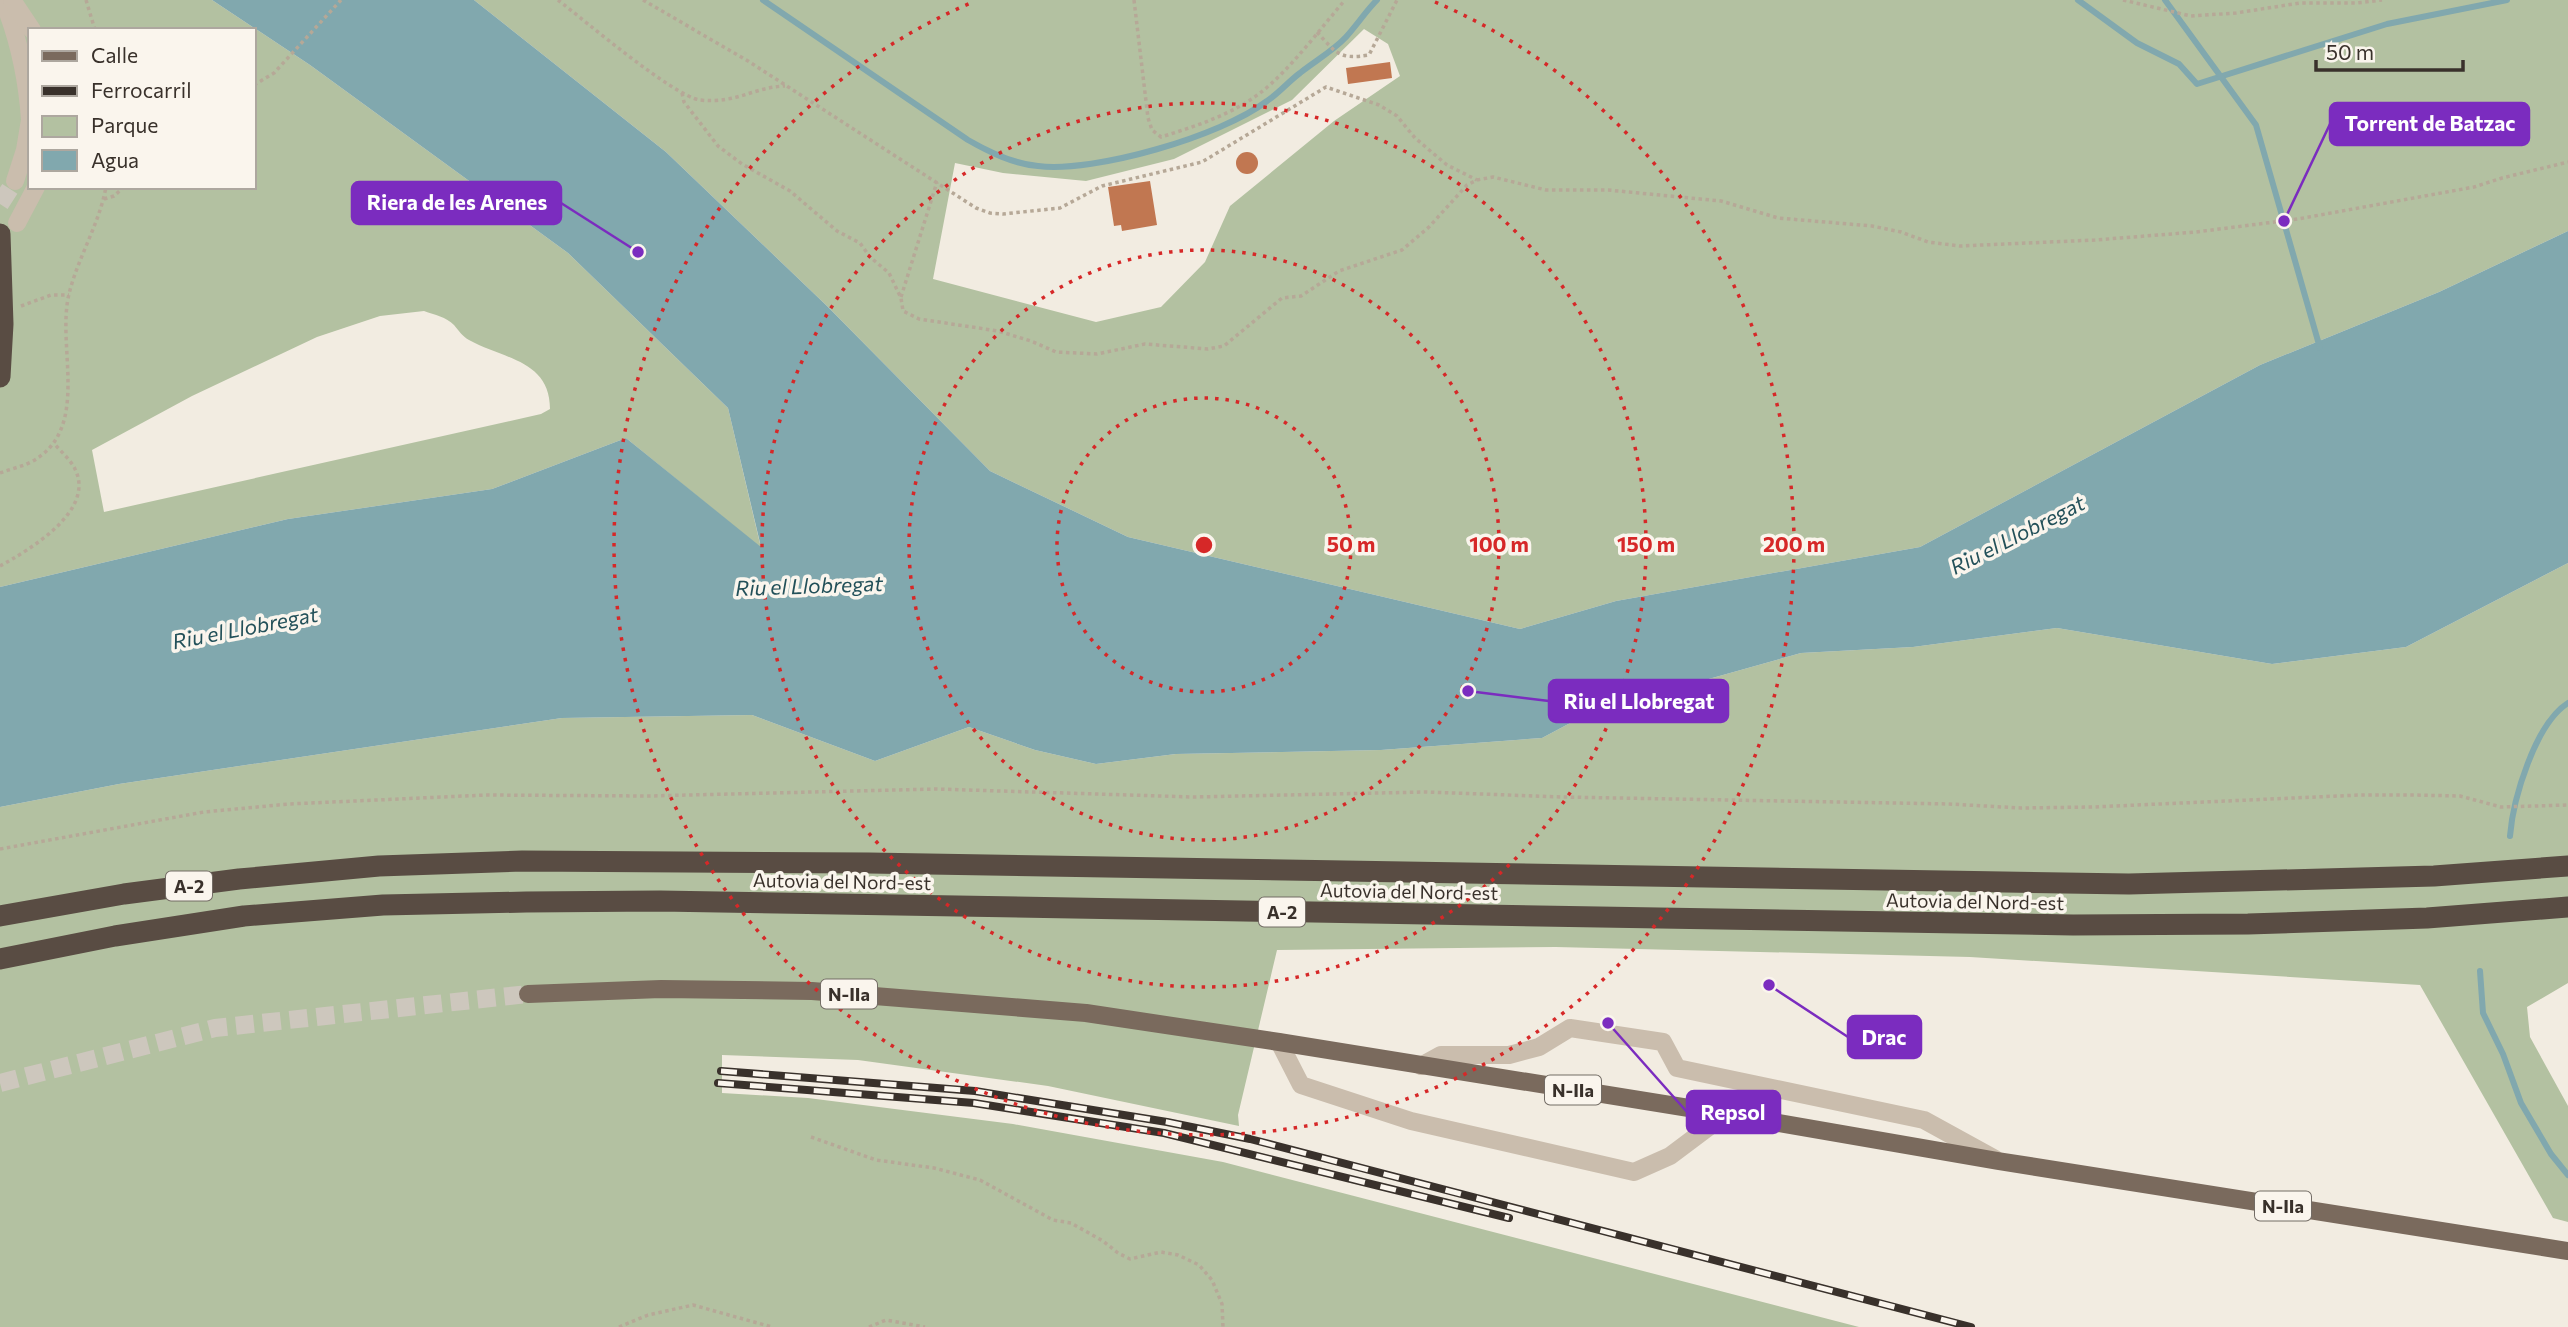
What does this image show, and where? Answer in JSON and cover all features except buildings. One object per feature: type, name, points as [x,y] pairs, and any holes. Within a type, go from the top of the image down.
[{"type":"highway","points":[[0,377],[9,228]]},
{"type":"highway","name":"Autovia del Nord-est","points":[[0,916],[124,894],[239,879],[379,866],[523,861],[869,863],[2129,884],[2434,876],[2568,866]]},
{"type":"highway","name":"Autovia del Nord-est","points":[[0,959],[115,936],[244,916],[396,904],[660,901],[2073,925],[2386,920],[2568,907]]},
{"type":"main road","name":"N-IIa","points":[[528,995],[662,989],[812,991],[1086,1013],[2568,1251]]},
{"type":"street","points":[[3,0],[23,61],[28,102]]},
{"type":"street","points":[[12,0],[31,28]]},
{"type":"street","points":[[15,181],[28,131]]},
{"type":"street","points":[[9,228],[35,189]]},
{"type":"street","points":[[1421,1066],[1441,1055],[1508,1055],[1539,1047],[1570,1028],[1663,1042],[1677,1068],[1924,1119],[1998,1161]]},
{"type":"street","points":[[1279,1042],[1301,1085],[1411,1121],[1634,1172],[1670,1156],[1726,1114]]},
{"type":"path","points":[[86,0],[94,28]]},
{"type":"path","points":[[256,84],[274,74],[341,0]]},
{"type":"path","points":[[558,0],[682,93],[697,100],[731,100],[770,87],[787,86]]},
{"type":"path","points":[[643,0],[787,86],[976,208],[990,213],[1003,215],[1060,208],[1102,186],[1202,162],[1326,87],[1379,105],[1397,116],[1415,138],[1447,165],[1477,180]]},
{"type":"path","points":[[1134,0],[1148,118],[1152,130],[1161,137],[1205,123],[1241,106],[1262,92],[1345,0]]},
{"type":"path","points":[[1317,32],[1337,54],[1349,58],[1369,55],[1397,0]]},
{"type":"path","points":[[2123,0],[2191,16],[2236,13],[2300,3],[2382,0]]},
{"type":"path","points":[[682,93],[684,102],[718,146],[742,164],[790,191],[837,231],[860,243],[870,257],[889,273],[901,298],[903,311],[919,319],[998,331],[1056,352],[1097,354],[1145,344],[1208,348],[1224,346],[1282,298],[1301,296],[1339,271],[1402,250],[1444,212],[1467,185],[1493,177],[1546,190],[1620,191],[1721,201],[1779,218],[1872,226],[1901,232],[1928,242],[1960,246],[2095,240],[2196,232],[2291,220],[2474,187],[2568,162]]},
{"type":"path","points":[[901,298],[937,182]]},
{"type":"path","points":[[0,472],[30,463],[54,443],[65,415],[68,396],[66,327],[69,295],[106,189]]},
{"type":"path","points":[[104,199],[114,196],[122,189]]},
{"type":"path","points":[[19,307],[51,295],[69,295]]},
{"type":"path","points":[[0,566],[49,534],[68,516],[76,498],[79,484],[75,469],[54,443]]},
{"type":"path","points":[[0,849],[204,812],[289,804],[486,794],[649,796],[936,789],[1194,797],[1425,792],[2021,808],[2414,795],[2460,796],[2501,807],[2568,805]]},
{"type":"path","points":[[811,1137],[876,1160],[934,1168],[979,1180],[1045,1216],[1071,1223],[1130,1259],[1161,1252],[1178,1255],[1199,1265],[1212,1280],[1222,1304],[1223,1327]]},
{"type":"path","points":[[619,1327],[648,1315],[692,1305],[772,1327]]},
{"type":"path","points":[[869,1327],[886,1320],[925,1327]]},
{"type":"green space","points":[[0,0],[212,0],[254,28],[28,28],[28,189],[256,189],[256,29],[310,65],[568,253],[728,408],[761,548],[626,438],[492,489],[288,519],[0,587]],"holes":[[[424,311],[454,325],[469,340],[510,357],[533,371],[542,380],[548,393],[550,409],[541,414],[104,512],[92,450],[192,396],[317,337],[380,316]]]},
{"type":"green space","points":[[474,0],[2568,0],[2568,231],[2439,292],[2260,365],[1920,547],[1616,601],[1520,629],[1128,537],[990,471],[827,306],[666,152]],"holes":[[[1364,29],[1388,44],[1400,76],[1334,121],[1230,206],[1205,262],[1161,307],[1096,322],[933,279],[955,163],[1003,173],[1086,181],[1174,159],[1292,100]]]},
{"type":"green space","points":[[2568,563],[2568,983],[2527,1007],[2530,1037],[2568,1106],[2568,1222],[2553,1218],[2420,985],[1970,957],[1556,947],[1277,950],[1238,1115],[1239,1126],[1048,1086],[858,1060],[722,1055],[722,1093],[808,1098],[1013,1124],[1223,1162],[1859,1327],[0,1327],[0,807],[119,784],[562,718],[752,715],[875,761],[969,727],[1035,750],[1096,764],[1176,754],[1381,750],[1542,738],[1591,712],[1801,653],[1913,647],[2057,628],[2272,664],[2406,647]]},
{"type":"water","points":[[212,0],[474,0],[666,152],[827,306],[990,471],[1128,537],[1520,629],[1616,601],[1920,547],[2260,365],[2439,292],[2568,231],[2568,563],[2406,647],[2272,664],[2057,628],[1913,647],[1801,653],[1591,712],[1542,738],[1381,750],[1176,754],[1096,764],[1035,750],[969,727],[875,761],[752,715],[562,718],[119,784],[0,807],[0,587],[288,519],[492,489],[626,438],[761,547],[728,408],[568,253],[310,65]]},
{"type":"waterway","points":[[763,0],[968,140],[1019,163],[1062,167],[1123,158],[1157,149],[1220,127],[1246,114],[1271,98],[1341,42],[1377,0]]},
{"type":"waterway","points":[[2078,0],[2137,43],[2179,64],[2197,84],[2387,24],[2507,0]]},
{"type":"waterway","points":[[2165,0],[2256,125],[2320,348]]},
{"type":"waterway","points":[[2510,836],[2521,783],[2536,745],[2545,727],[2568,703]]},
{"type":"waterway","points":[[2480,971],[2483,1013],[2503,1054],[2521,1103],[2551,1154],[2568,1175]]},
{"type":"tunnel","points":[[0,204],[15,181]]},
{"type":"tunnel","points":[[0,1083],[215,1028],[528,994]]},
{"type":"railway","points":[[721,1071],[975,1091],[1167,1122],[1250,1139],[1971,1327]]},
{"type":"railway","points":[[718,1083],[974,1103],[1164,1133],[1509,1218]]},
{"type":"place","name":"Torrent de Batzac","points":[[2284,221]]},
{"type":"place","name":"Riera de les Arenes","points":[[638,252]]},
{"type":"place","name":"Riu el Llobregat","points":[[1468,691]]},
{"type":"place","name":"Drac","points":[[1769,985]]},
{"type":"place","name":"Repsol","points":[[1608,1023]]}]
